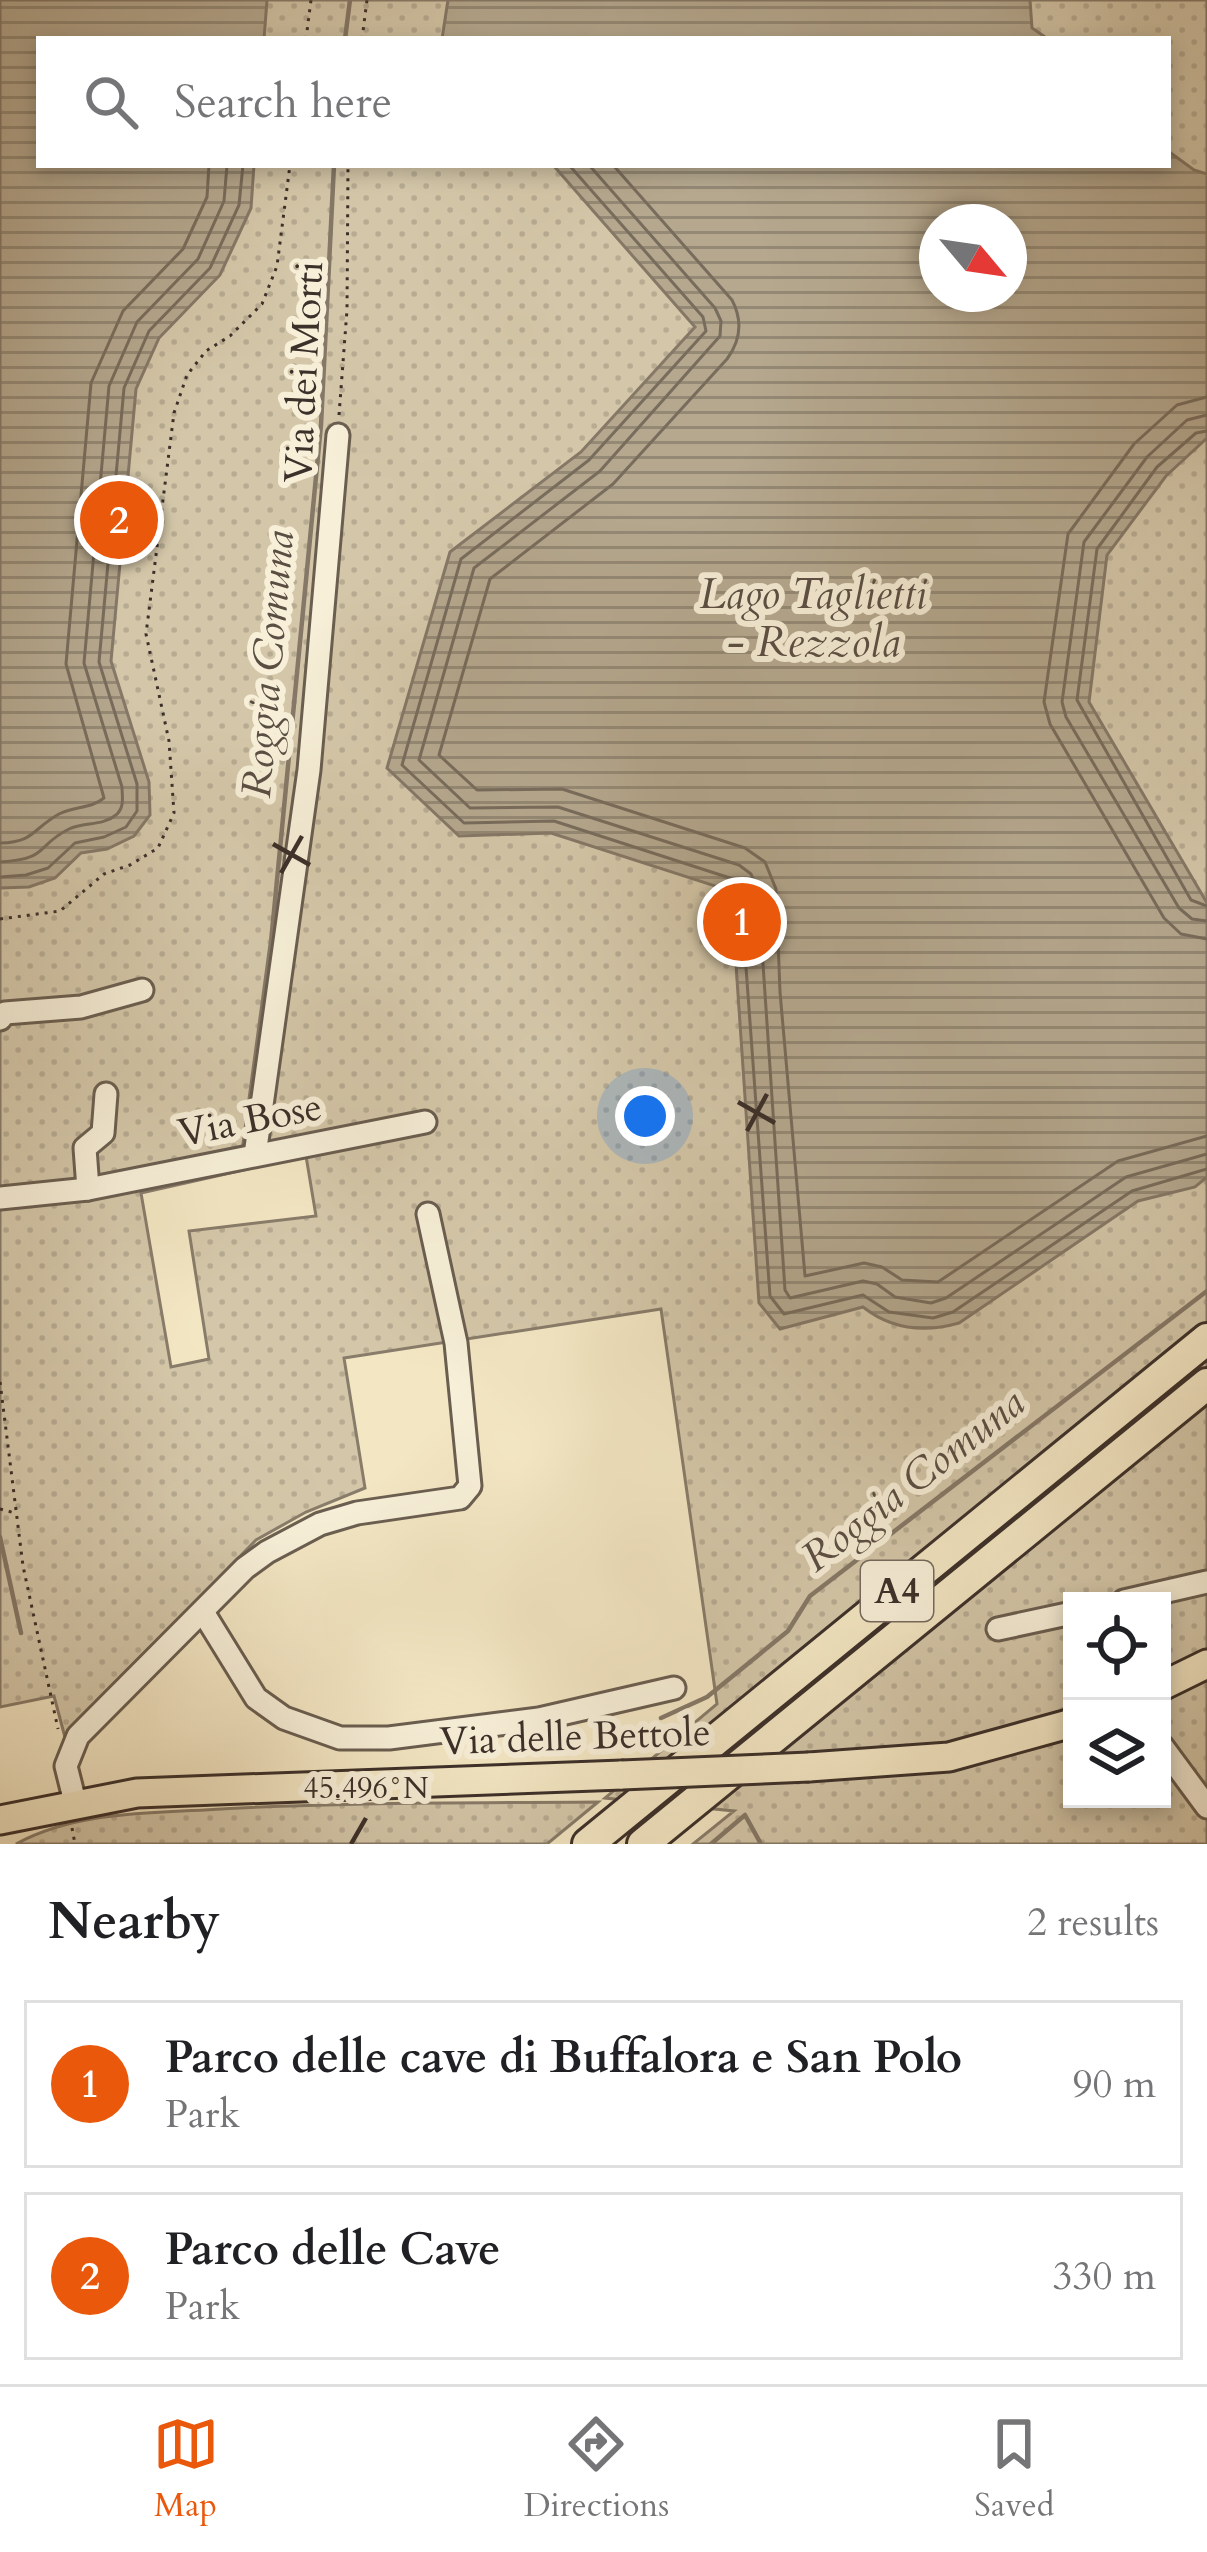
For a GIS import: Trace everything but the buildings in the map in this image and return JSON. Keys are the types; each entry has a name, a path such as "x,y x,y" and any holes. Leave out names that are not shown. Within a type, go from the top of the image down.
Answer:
{"highway":[{"name":"A4","path":"588,1844 1207,1339"},
{"name":"A4","path":"643,1844 1207,1384"}],"main road":[{"path":"1171,1682 1207,1664"},
{"name":"Via delle Bettole","path":"0,1820 64,1812 137,1793 808,1767 949,1757 1063,1725"},
{"name":"Via delle Bettole","path":"0,1838 64,1812"}],"street":[{"name":"Via dei Morti","path":"255,1155 309,770 338,435"},
{"path":"0,1019 5,1013 81,1006 142,990"},
{"path":"88,1189 85,1148 104,1133 106,1094"},
{"name":"Via Bose","path":"0,1198 88,1189 425,1122"},
{"path":"64,1812 66,1766 78,1736 245,1568 292,1537 357,1513 460,1498 470,1486 456,1343 428,1214"},
{"path":"1163,1592 1207,1582"},
{"name":"Via delle Bettole","path":"203,1612 256,1698 284,1718 340,1738 388,1738 539,1719 674,1688"},
{"path":"998,1629 1063,1615"},
{"path":"1171,1758 1207,1807"}],"path":[{"path":"306,36 311,0"},
{"path":"362,36 368,0"},
{"path":"0,919 60,911 104,874 158,848 174,813 169,741 146,634 174,413 187,375 206,351 230,336 262,304 277,266 290,168"},
{"name":"Via dei Morti","path":"338,435 347,310 348,168"},
{"path":"0,1382 23,1566 66,1766"},
{"path":"0,1509 16,1514"},
{"path":"64,1812 75,1844"}],"shaded area":[{"path":"0,0 1207,0 1207,1844 693,1844 734,1811 605,1798 717,1704 661,1309 344,1358 365,1488 306,1512 256,1540 66,1741 54,1696 0,1707","holes":["306,1156 316,1216 189,1231 209,1359 171,1367 141,1193"]},
{"path":"598,1802 547,1844 16,1844 84,1820 132,1814 352,1804"}],"water":[{"path":"0,0 267,0 264,36 36,36 36,168 254,168 251,208 220,275 159,338 136,389 111,661 149,782 150,815 134,836 107,849 81,853 55,878 29,887 0,888"},
{"path":"448,0 1030,0 1032,28 1044,36 442,36"},
{"name":"Lago Taglietti - Rezzola","path":"1171,153 1207,174 1207,438 1166,476 1107,555 1089,702 1207,903 1207,1177 1195,1187 1138,1201 959,1323 908,1327 863,1307 780,1329 759,1303 731,891 551,833 459,836 387,768 450,552 581,452 695,327 556,168 1171,168"}],"waterway":[{"name":"Roggia Comuna","path":"345,36 350,0"},
{"name":"Roggia Comuna","path":"243,1149 271,942 321,425 334,168"},
{"name":"Roggia Comuna","path":"661,1718 707,1697 788,1631 810,1596 1207,1291"},
{"name":"Roggia Comuna","path":"0,1537 21,1633"},
{"name":"Roggia Comuna","path":"711,1844 745,1815 761,1844"}],"place":[{"name":"Parco delle Cave","path":"119,520"},
{"name":"Parco delle cave di Buffalora e San Polo","path":"742,922"}]}
